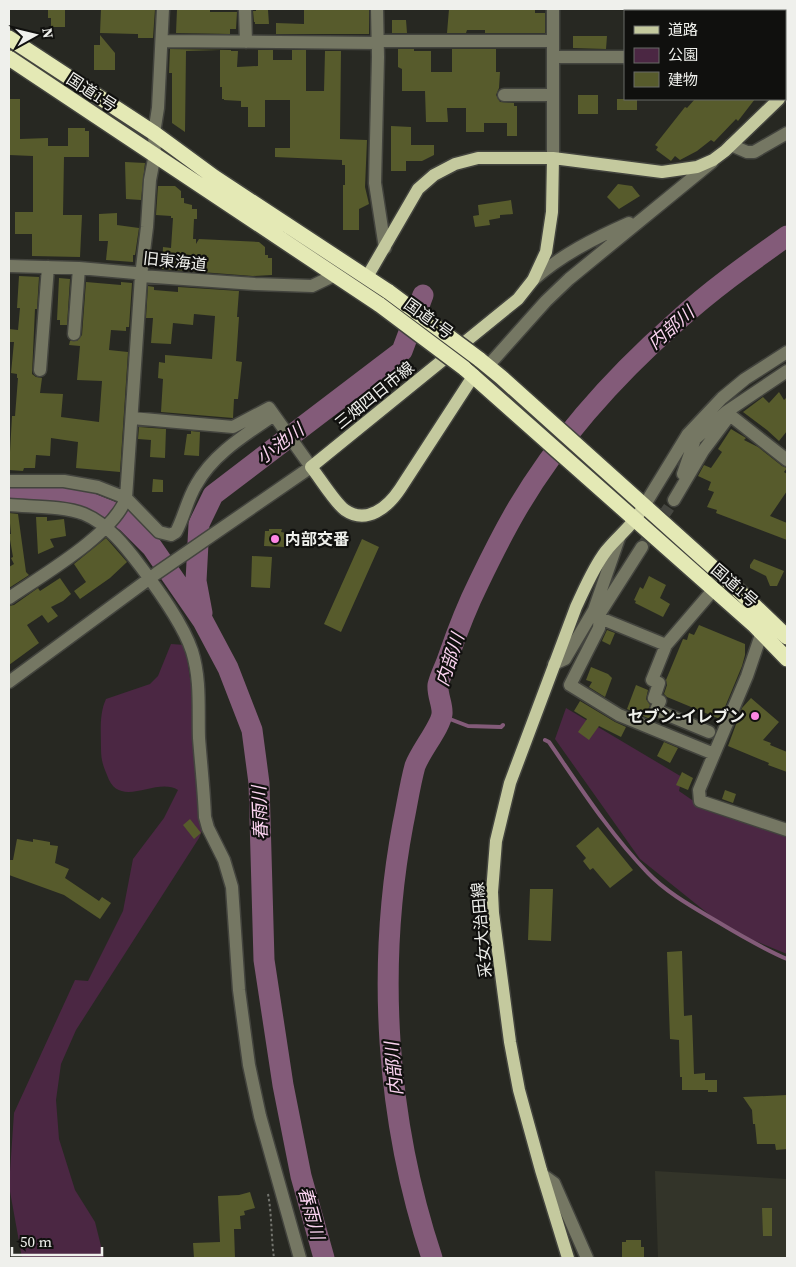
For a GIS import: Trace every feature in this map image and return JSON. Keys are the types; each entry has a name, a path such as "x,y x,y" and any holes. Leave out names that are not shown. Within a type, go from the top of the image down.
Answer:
{"highway":[{"name":"国道1号","path":"9,38 154,133 214,177 389,292 484,362 631,492 787,637"},
{"name":"国道1号","path":"9,58 380,305 469,371 762,632 787,659"}],"main road":[{"path":"367,277 385,248 408,203 418,189 445,168 466,160 478,158 552,158 662,172 697,167 713,160 728,148 778,100"},
{"name":"三畑四日市線","path":"311,467 518,299 533,280 546,252 552,212 552,158"},
{"path":"311,467 345,510 363,516 380,511 390,503 400,489 469,371"},
{"name":"采女大治田線","path":"568,1258 542,1176 519,1090 510,1042 493,912 492,892 496,841 510,783 576,607 589,579 607,550 636,520 644,506"},
{"path":"737,589 787,627"}],"street":[{"path":"9,598 109,526 125,502 141,276 150,180 155,154 154,133 158,108 164,9"},
{"path":"245,9 246,42"},
{"path":"376,9 378,57 376,183 385,248"},
{"path":"552,158 553,9"},
{"path":"162,40 246,42 553,41"},
{"path":"553,57 624,57"},
{"path":"504,95 552,95"},
{"path":"484,362 569,279 728,148 754,152 787,133"},
{"path":"533,280 550,264 650,214"},
{"name":"旧東海道","path":"9,266 79,268 135,273 141,276 312,286 335,275"},
{"path":"40,370 48,267"},
{"path":"74,334 79,268"},
{"path":"644,506 691,437 722,398 745,379 787,352"},
{"path":"728,413 674,500 691,437 787,371"},
{"path":"9,682 229,522 311,467 269,408 233,426 132,418"},
{"path":"728,413 787,460"},
{"path":"9,481 74,482 98,488 125,502 159,532 171,535 176,532 191,494 210,465 222,453 274,416"},
{"path":"9,505 82,513 109,526 154,576 193,653 199,690 199,735 205,817 208,828 224,860 232,887 239,990 249,1065 260,1116 300,1258"},
{"path":"619,538 598,614 599,628 570,685 619,715 714,754"},
{"path":"554,664 565,659 598,614 642,547"},
{"path":"708,732 656,710 660,701 654,698 659,683 652,680 666,645 714,589"},
{"path":"598,614 666,645"},
{"path":"762,632 747,676 699,790 700,801 787,830"},
{"path":"542,1176 554,1183 587,1258"}],"shaded area":[{"path":"655,1171 787,1179 787,1258 658,1258"}],"green space":[{"path":"171,644 185,645 203,765 207,819 199,838 76,1030 61,1064 56,1100 59,1139 75,1190 95,1222 104,1258 22,1258 9,1186 14,1113 75,980 88,981 123,911 133,859 164,818 178,790 169,787 159,787 129,792 120,791 113,785 104,769 101,756 102,711 106,699 150,684 158,676"},
{"path":"566,708 682,777 679,791 708,811 787,837 787,954 753,940 711,916 640,859 555,739"}],"building":[{"path":"48,9 65,9 65,27 51,27"},
{"path":"101,9 155,9 153,38 138,38 138,34 100,33"},
{"path":"177,9 210,9 210,12 237,12 236,29 230,29 230,34 176,33"},
{"path":"304,9 369,9 369,34 276,34 276,23 304,24"},
{"path":"449,9 535,9 535,13 545,13 545,33 485,33 485,30 467,30 466,33 447,33"},
{"path":"268,10 269,24 255,24 253,11"},
{"path":"392,20 406,20 407,33 392,33"},
{"path":"100,35 115,53 115,70 94,70 94,45 100,45"},
{"path":"573,36 607,36 606,49 573,48"},
{"path":"170,49 231,50 238,51 237,67 258,66 258,50 273,50 273,60 292,60 292,50 306,50 306,91 324,91 325,51 341,51 340,139 367,140 365,187 369,204 359,209 359,230 343,230 345,165 342,165 342,160 275,157 275,148 290,148 290,100 265,100 265,127 248,127 248,107 241,107 241,101 222,99 222,87 220,87 220,50 186,51 185,132 172,123 172,73 169,73"},
{"path":"398,49 431,51 431,72 452,72 452,49 496,49 496,72 500,72 499,88 496,95 500,102 514,103 514,106 517,106 517,136 507,136 507,123 484,123 484,132 466,132 466,108 447,108 448,122 426,122 425,91 402,91 402,69 398,67"},
{"path":"578,95 598,95 598,114 578,114"},
{"path":"9,99 20,99 20,139 48,138 48,146 68,146 68,128 85,128 85,131 89,131 89,157 64,157 63,215 82,215 80,257 32,256 32,234 15,234 15,212 33,212 33,156 9,155"},
{"path":"617,99 637,100 637,110 617,110"},
{"path":"694,100 754,100 738,121 736,119 714,142 711,140 697,151 680,160 675,156 671,161 656,150 658,147 655,145 685,107 687,108"},
{"path":"391,126 411,127 411,145 434,145 434,155 422,161 406,161 406,171 391,171"},
{"path":"125,162 145,163 141,200 126,199"},
{"path":"618,184 632,186 640,196 619,209 607,197"},
{"path":"158,186 175,186 181,191 181,198 184,198 184,203 192,205 192,209 197,209 197,219 194,219 193,239 196,239 196,244 199,239 259,242 265,247 265,255 268,255 268,258 272,258 272,275 253,276 162,269 163,247 171,248 173,218 171,216 156,215"},
{"path":"511,200 513,214 500,215 500,218 489,220 490,225 475,227 473,216 479,215 478,205"},
{"path":"117,213 117,225 139,228 133,262 106,260 108,241 99,241 99,214"},
{"path":"19,276 39,277 37,309 35,309 32,374 42,378 40,393 63,394 61,417 99,422 102,381 77,380 80,346 69,345 70,341 77,341 82,335 86,282 121,285 121,282 132,283 129,327 126,327 126,331 111,330 109,350 128,352 120,472 76,468 78,442 51,438 50,456 36,455 35,468 24,468 23,471 9,470 12,416 15,416 18,378 17,374 11,373 14,342 9,342 9,329 18,330 20,308 17,308"},
{"path":"59,278 70,279 67,325 60,325 60,320 57,320"},
{"path":"148,286 154,287 154,290 178,292 178,287 239,291 236,361 242,362 238,399 234,399 233,418 161,412 163,379 158,378 159,362 165,363 165,355 212,359 215,316 194,314 193,325 173,323 171,344 151,343 153,318 146,318"},
{"path":"779,392 784,400 787,397 787,431 779,441 743,412 763,397 769,403"},
{"path":"139,427 166,429 165,458 150,457 151,440 138,439"},
{"path":"731,429 746,438 744,440 758,447 787,468 784,472 787,474 787,491 770,516 787,523 787,540 716,513 717,510 707,507 714,492 708,490 711,482 698,476 704,465 711,468 722,452 718,449"},
{"path":"191,431 200,432 199,456 184,455 187,434 191,434"},
{"path":"153,479 163,480 163,492 152,492"},
{"path":"9,513 18,514 26,572 29,575 9,588 9,567 14,564 11,558 13,557 9,534 11,534"},
{"path":"36,517 47,517 47,521 64,519 66,536 50,539 54,547 38,554"},
{"name":"内部交番","path":"269,529 282,529 281,532 286,533 285,547 264,546 265,531 269,531"},
{"path":"106,538 127,562 110,578 80,599 74,591 86,582 74,564"},
{"path":"362,539 379,547 341,632 324,624"},
{"path":"252,556 272,557 270,588 251,587"},
{"path":"754,559 784,571 777,586 770,586 766,576 750,568"},
{"path":"649,576 666,585 660,598 670,604 663,617 635,603 636,601 634,600 640,587 643,589"},
{"path":"60,578 71,594 63,601 51,607 58,616 48,623 42,615 27,625 39,643 9,665 9,606 14,605 38,588 40,591"},
{"path":"699,625 745,644 742,666 720,719 667,697 664,694 667,685 666,680 683,639 687,640 689,633 694,635"},
{"path":"607,630 615,633 610,645 602,641"},
{"path":"591,667 608,674 612,678 605,697 589,687 592,682 586,680"},
{"path":"636,685 648,690 646,699 650,705 648,710 651,716 650,719 627,709"},
{"path":"751,698 779,722 763,740 787,752 787,772 728,746 742,708"},
{"path":"580,701 626,727 621,737 599,726 589,740 578,732 587,719 574,711"},
{"path":"664,742 678,748 670,763 657,756"},
{"path":"682,772 693,778 688,790 676,785"},
{"path":"725,790 736,794 733,803 722,799"},
{"path":"190,819 201,833 194,839 183,825"},
{"path":"598,827 633,870 610,888 593,868 590,870 583,861 586,858 576,846"},
{"path":"17,839 33,842 33,839 50,842 50,845 58,846 55,863 69,869 65,878 99,901 102,897 111,903 100,919 64,895 9,875 9,860 13,860"},
{"path":"530,889 553,889 551,941 528,940"},
{"path":"682,951 684,1016 692,1015 694,1074 705,1073 705,1080 717,1080 717,1092 682,1090 679,1040 670,1039 667,952"},
{"path":"787,1095 787,1149 776,1150 775,1144 757,1144 752,1110 743,1097"},
{"path":"250,1192 255,1208 244,1211 245,1215 240,1216 241,1229 234,1229 235,1258 194,1258 193,1243 220,1242 218,1196 239,1195"},
{"path":"762,1208 772,1208 772,1236 763,1236"},
{"path":"626,1240 641,1240 641,1247 644,1247 644,1258 622,1258 622,1242 626,1242"}],"waterway":[{"name":"内部川","path":"432,1258 416,1206 395,1098 388,988 395,878 403,824 415,766 441,719 442,711 438,689 440,678 470,600 502,536 533,483 569,433 631,364 689,310 787,236"},
{"name":"小池川","path":"202,613 196,581 199,524 213,495 402,351 423,295"},
{"name":"春雨川","path":"9,494 64,498 90,503 110,511 127,522 152,547 203,621 228,668 252,730 259,783 264,960 283,1085 301,1176 324,1258"},
{"path":"442,716 468,726 501,727 503,725"},
{"path":"545,740 549,742 608,826 655,880 696,909 787,959"}],"tunnel":[{"path":"642,547 674,500"}],"place":[{"name":"内部交番","path":"275,539"},
{"name":"セブン-イレブン","path":"755,716"}]}
